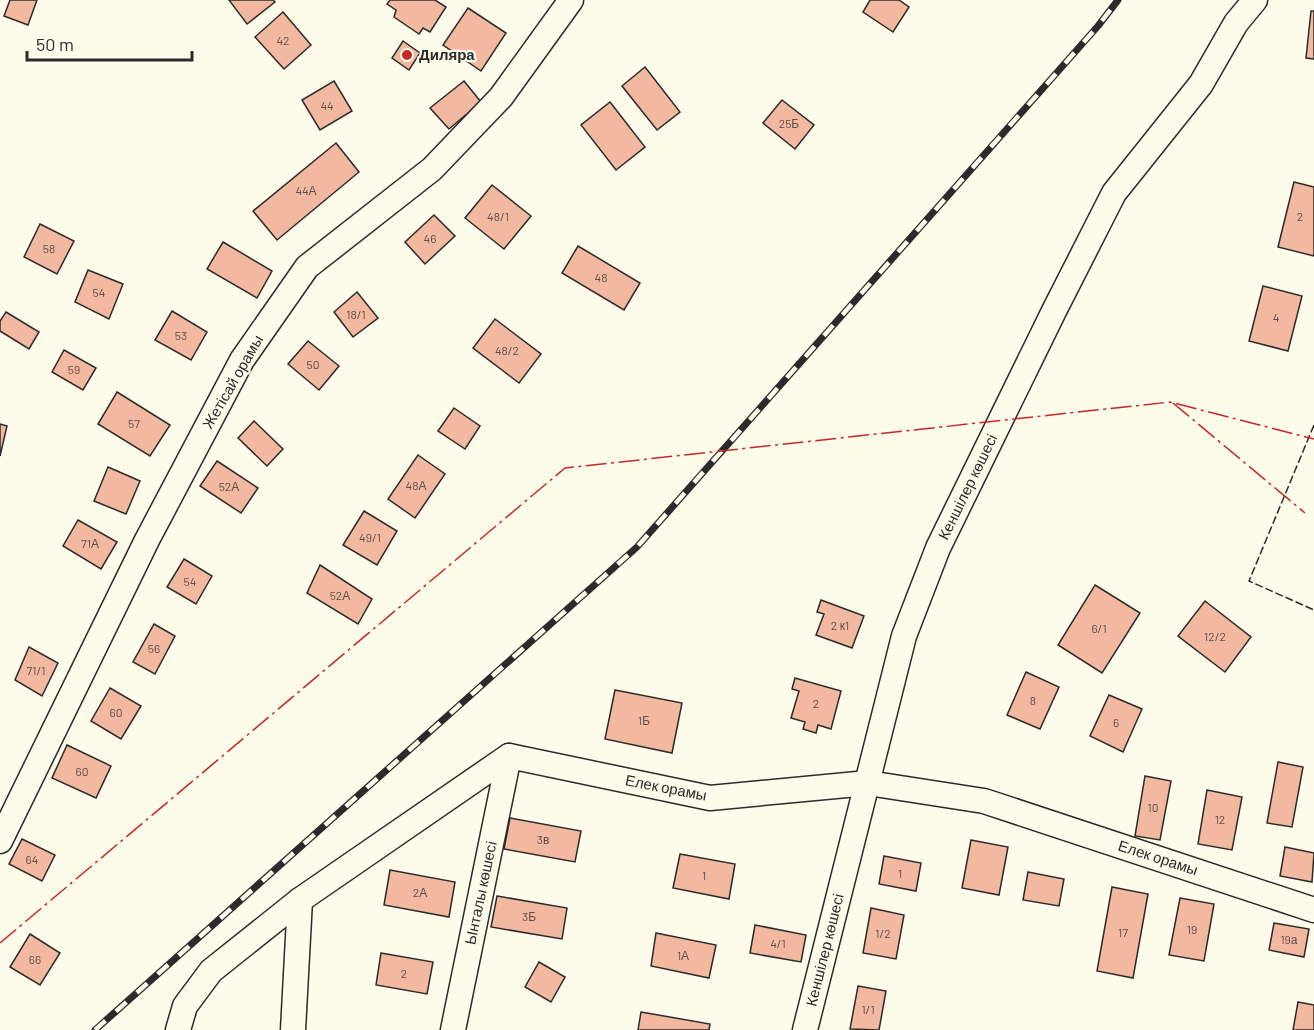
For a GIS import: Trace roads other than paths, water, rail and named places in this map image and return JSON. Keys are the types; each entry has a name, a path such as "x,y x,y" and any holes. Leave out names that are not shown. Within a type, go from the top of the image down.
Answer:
{"street":[{"name":"Жетісай орамы","path":"0,841 147,540 242,360 307,267 432,169 501,97 571,0"},
{"name":"Кеншілер көшесі","path":"805,1030 904,636 939,548 1114,193 1201,84 1236,23 1255,0"},
{"name":"Елек орамы","path":"509,756 710,798 867,783 984,801 1314,910"},
{"path":"178,1030 185,1006 211,971 300,900 509,756"},
{"name":"Ынталы көшесі","path":"453,1030 509,756"},
{"path":"293,1030 300,900"}],"railway":[{"path":"95,1030 637,547 1098,26 1118,0"}],"place":[{"name":"Диляра","path":"407,55"}]}
